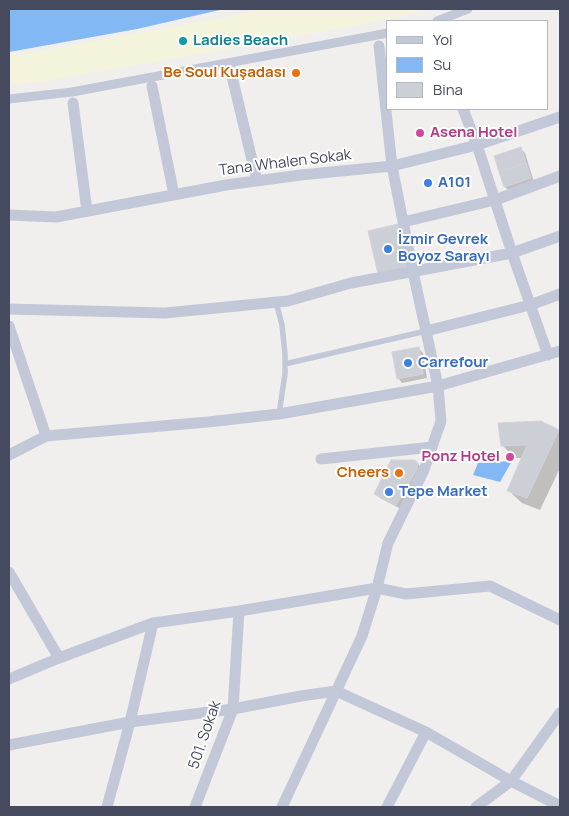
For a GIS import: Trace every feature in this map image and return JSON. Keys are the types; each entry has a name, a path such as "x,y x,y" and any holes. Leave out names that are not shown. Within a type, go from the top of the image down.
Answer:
{"street":[{"path":"440,20 468,9"},
{"path":"9,99 73,98 229,65 379,41 386,35"},
{"path":"379,41 386,108"},
{"path":"229,65 257,181"},
{"path":"152,82 174,195"},
{"path":"73,98 86,212"},
{"path":"282,807 362,636 377,588 388,542 424,470 440,421 438,386 412,272 392,166 386,110"},
{"path":"463,110 548,355"},
{"name":"Tana Whalen Sokak","path":"9,215 56,217 226,185 392,166 477,145 560,117"},
{"path":"403,222 495,200 560,176"},
{"path":"9,309 165,313 288,301 351,283 512,253 560,236"},
{"path":"426,331 530,305 560,294"},
{"path":"9,326 46,436"},
{"path":"9,455 46,436 279,414 438,386 560,351"},
{"path":"321,459 432,447"},
{"path":"9,572 60,658"},
{"path":"9,679 153,623 377,588 406,594 490,586 560,620"},
{"name":"501. Sokak","path":"195,807 232,709 239,610"},
{"path":"108,807 153,623"},
{"path":"9,745 130,722 232,709 336,691 426,732 511,781 560,806"},
{"path":"476,807 511,781 560,713"},
{"path":"387,807 426,732"}],"lane":[{"path":"276,302 284,339 285,364 279,414"},
{"path":"285,364 426,331"}],"sand":[{"name":"Ladies Beach","path":"260,9 430,9 401,17 222,50 43,81 9,85 9,57 234,16"}],"water":[{"path":"9,9 224,9 137,29 9,52"},
{"path":"512,461 500,482 473,475 478,463"}],"building":[{"path":"521,147 526,163 499,172 494,156"},
{"path":"526,163 531,178 504,187 499,172"},
{"name":"İzmir Gevrek Boyoz Sarayı","path":"398,224 407,268 378,274 368,231"},
{"name":"Carrefour","path":"419,347 423,374 397,379 392,352"},
{"path":"541,421 559,430 527,498 507,491 527,445 501,446 498,423"},
{"name":"Cheers","path":"391,460 415,460 418,463 417,469 405,490 382,478"},
{"name":"Tepe Market","path":"382,478 405,490 396,505 374,494"}],"place":[{"name":"Ladies Beach","path":"183,41"},
{"name":"Be Soul Kuşadası","path":"296,73"},
{"name":"Asena Hotel","path":"420,133"},
{"name":"A101","path":"428,183"},
{"name":"İzmir Gevrek Boyoz Sarayı","path":"388,249"},
{"name":"Carrefour","path":"408,363"},
{"name":"Ponz Hotel","path":"510,457"},
{"name":"Cheers","path":"399,473"},
{"name":"Tepe Market","path":"389,492"}]}
